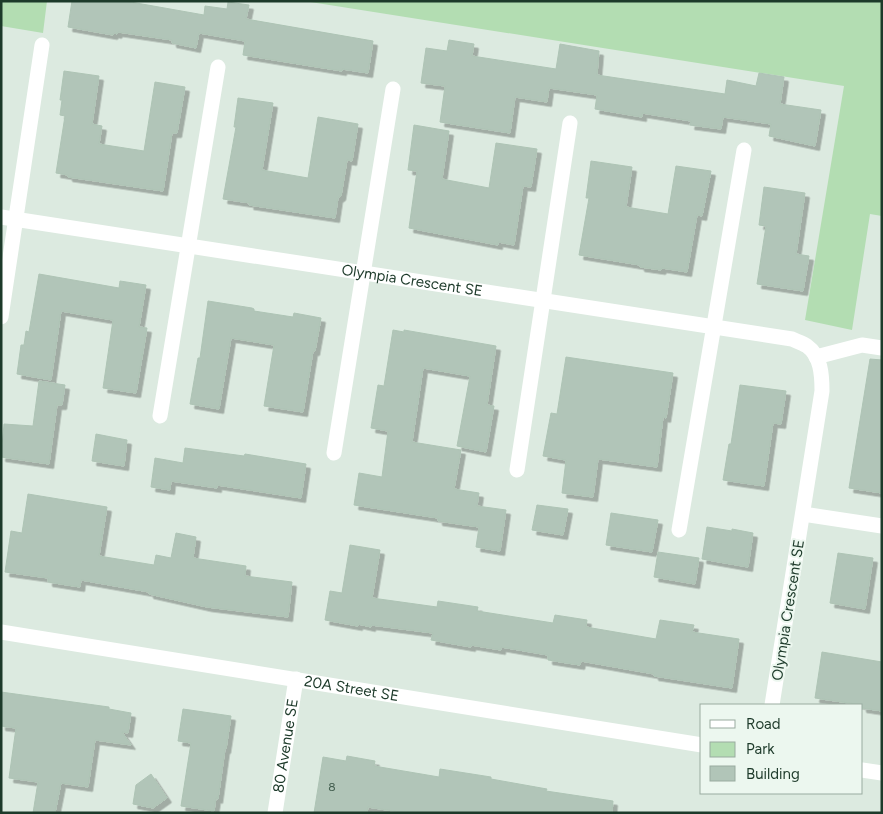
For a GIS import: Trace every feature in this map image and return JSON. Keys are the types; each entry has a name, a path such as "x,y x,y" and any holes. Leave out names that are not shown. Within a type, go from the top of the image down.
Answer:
{"street":[{"path":"1,317 8,218 42,45"},
{"path":"160,416 218,67"},
{"path":"334,453 393,90"},
{"path":"517,470 570,123"},
{"path":"679,530 744,150"},
{"name":"Olympia Crescent SE","path":"8,218 792,339 807,346 816,357 822,375 822,391 772,704"},
{"path":"816,357 862,344 882,348"},
{"path":"803,514 882,526"},
{"name":"20A Street SE","path":"1,632 700,745"},
{"name":"80 Avenue SE","path":"274,813 296,679"},
{"path":"863,770 882,773"}],"green space":[{"path":"1,1 47,1 43,33 1,26"},
{"path":"304,1 882,1 882,216 870,214 852,330 805,320 844,86"}],"building":[{"path":"72,1 125,1 204,15 205,6 227,9 228,2 249,5 246,19 373,41 368,73 342,69 342,71 243,55 245,41 199,33 196,48 172,43 172,40 118,32 113,35 68,27"},
{"path":"449,40 474,44 472,56 556,69 560,44 599,51 597,75 725,94 727,80 756,86 759,73 784,77 780,104 821,110 815,146 769,136 771,124 723,117 721,129 690,125 691,121 642,113 642,117 595,109 597,95 549,88 547,102 515,97 510,133 440,122 445,86 421,83 426,48 447,51"},
{"path":"64,71 99,76 92,124 102,126 99,144 144,151 155,82 185,87 177,133 172,133 163,191 68,177 68,175 56,173 65,116 60,115"},
{"path":"238,98 273,103 262,170 308,178 318,117 358,124 352,161 347,160 335,218 249,205 250,203 223,199 236,127 234,127"},
{"path":"414,125 449,131 442,179 489,188 496,143 537,149 531,187 523,186 514,245 498,242 498,245 409,228 417,171 408,170"},
{"path":"591,161 632,167 626,207 668,214 676,166 711,171 702,216 697,215 687,272 640,267 640,265 579,255 589,198 586,198"},
{"path":"764,187 805,193 796,254 809,256 803,291 757,284 766,226 759,225"},
{"path":"39,274 119,288 120,281 146,285 139,327 147,328 136,393 103,388 113,320 61,311 51,380 17,374 21,345 24,345 26,331 29,332"},
{"path":"208,301 293,317 294,313 321,318 315,351 313,351 303,412 264,406 274,345 231,338 219,409 190,404 198,358 200,358"},
{"path":"393,330 404,332 404,330 496,346 487,405 494,406 486,452 457,446 470,376 423,368 412,442 461,450 454,489 479,493 477,506 506,510 500,551 476,547 479,527 438,521 438,518 354,505 359,473 382,477 388,431 371,428 378,385 384,386"},
{"path":"566,357 673,373 666,418 663,417 657,467 598,459 593,497 562,493 566,460 543,456 551,413 557,414"},
{"path":"870,359 882,360 882,493 849,488"},
{"path":"39,381 65,385 62,405 57,405 49,464 1,457 4,424 33,426"},
{"path":"740,385 786,391 781,424 773,423 764,486 723,480 729,444 731,444"},
{"path":"96,434 127,440 124,466 92,461"},
{"path":"185,448 244,456 245,454 306,464 301,498 217,485 217,488 171,481 170,490 151,487 155,458 183,463"},
{"path":"28,494 107,507 99,556 154,565 156,555 171,558 176,533 196,537 193,558 246,566 245,576 292,582 288,617 207,607 149,594 149,592 81,580 80,587 48,582 48,578 5,572 11,531 22,533"},
{"path":"537,505 568,509 563,535 532,530"},
{"path":"611,513 658,520 652,552 606,545"},
{"path":"707,527 753,533 748,567 702,559"},
{"path":"350,545 380,550 372,598 437,607 438,601 478,607 477,611 553,623 555,615 587,620 586,627 656,639 660,620 694,625 692,632 739,639 732,688 654,676 654,674 581,661 580,665 548,660 548,655 501,647 501,650 431,640 433,633 371,625 371,627 358,624 358,626 325,620 330,591 342,593"},
{"path":"658,552 699,558 695,584 654,577"},
{"path":"838,553 873,558 865,609 830,603"},
{"path":"822,652 882,662 882,711 863,708 863,704 815,698"},
{"path":"1,692 109,707 109,709 131,713 128,733 122,732 131,745 95,740 88,787 61,783 55,813 33,813 38,782 9,778 16,728 1,726"},
{"path":"183,709 231,716 218,799 216,798 214,811 181,806 191,743 178,741"},
{"path":"347,756 375,761 374,766 439,777 440,769 491,777 491,779 547,789 546,791 613,801 612,813 405,813 368,807 367,813 314,813 323,757 346,761"},
{"path":"151,774 167,798 153,808 133,804 136,785"}]}
